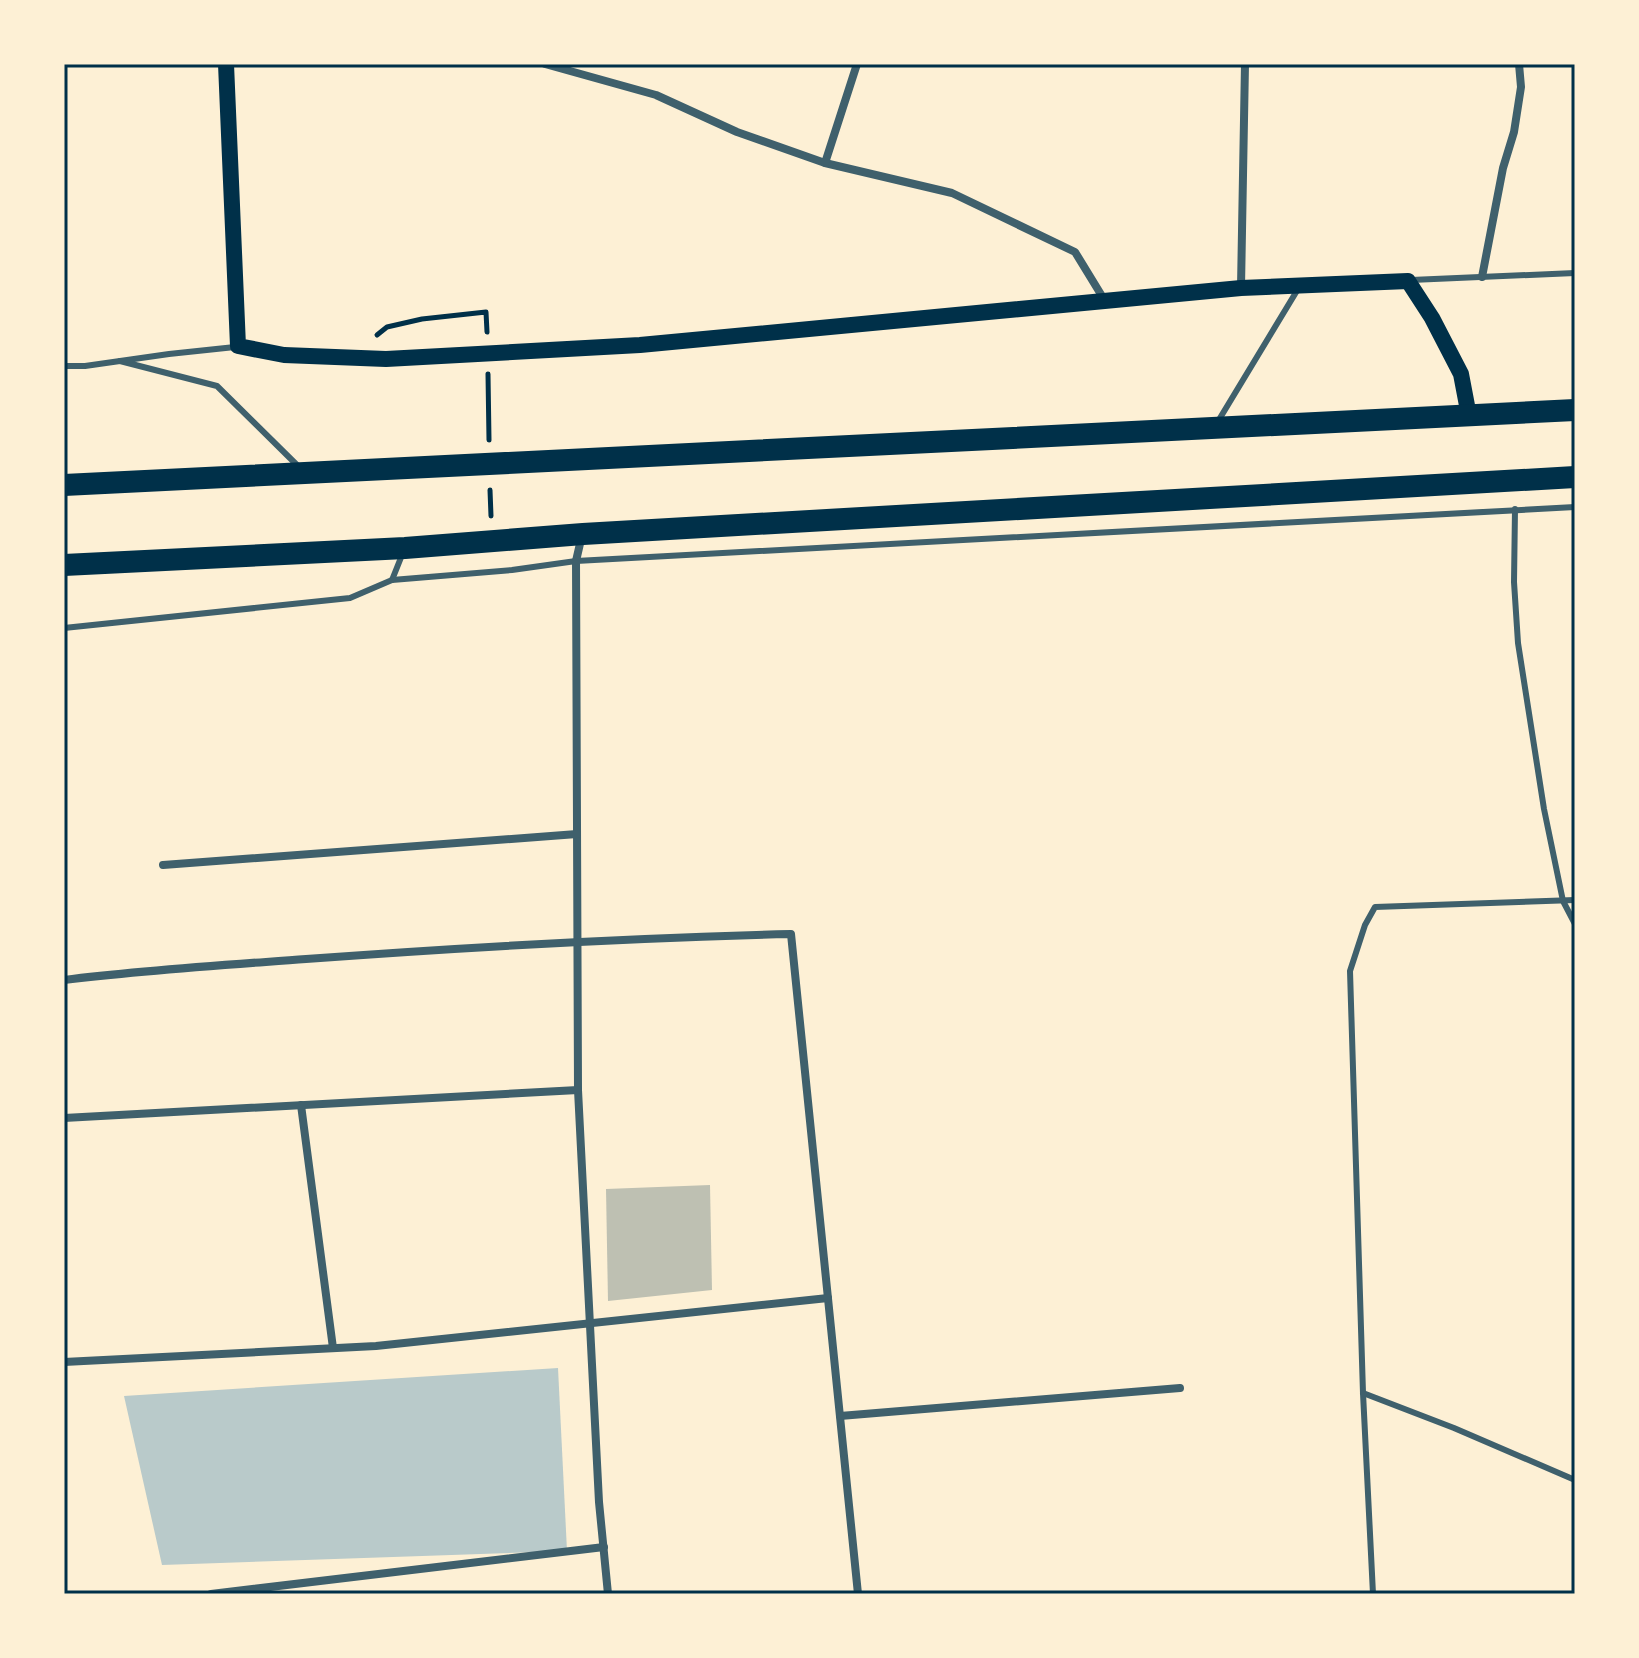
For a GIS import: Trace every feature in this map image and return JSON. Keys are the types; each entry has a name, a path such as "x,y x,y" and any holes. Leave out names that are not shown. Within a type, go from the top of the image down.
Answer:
{"highway":[{"path":"64,485 1575,410"},
{"path":"64,565 405,548 583,534 1575,477"}],"main road":[{"path":"226,64 238,346 284,355 386,359 640,345 1241,288 1408,281 1432,318 1461,374 1469,416"}],"street":[{"path":"545,64 656,95 737,132 825,163 952,193 1075,252 1105,301"},
{"path":"825,163 857,64"},
{"path":"1241,288 1245,64"},
{"path":"1482,277 1503,168 1514,132 1521,87 1519,64"},
{"path":"583,534 576,561 578,1090 599,1502 608,1594"},
{"path":"163,865 577,834"},
{"path":"64,980 205,967 578,942 791,934 858,1594"},
{"path":"64,1118 578,1090"},
{"path":"301,1105 333,1348"},
{"path":"64,1362 376,1346 828,1298"},
{"path":"840,1416 1180,1388"},
{"path":"211,1594 604,1547"}],"lane":[{"path":"1408,281 1575,273"},
{"path":"1214,428 1300,286"},
{"path":"64,366 238,346"},
{"path":"120,361 217,386 305,473"},
{"path":"64,628 350,598 392,580 576,561 1575,507"},
{"path":"1515,509 1514,582 1518,643 1544,809 1563,901 1575,924"},
{"path":"392,580 405,548"},
{"path":"1373,1594 1363,1393 1350,971 1365,925 1375,907 1575,900"},
{"path":"1363,1393 1575,1480"}],"path":[{"path":"350,357 387,327 422,319 486,312"}],"shaded area":[{"path":"558,1368 567,1551 162,1565 124,1396"}],"building":[{"path":"710,1185 712,1290 608,1301 606,1189"}]}
